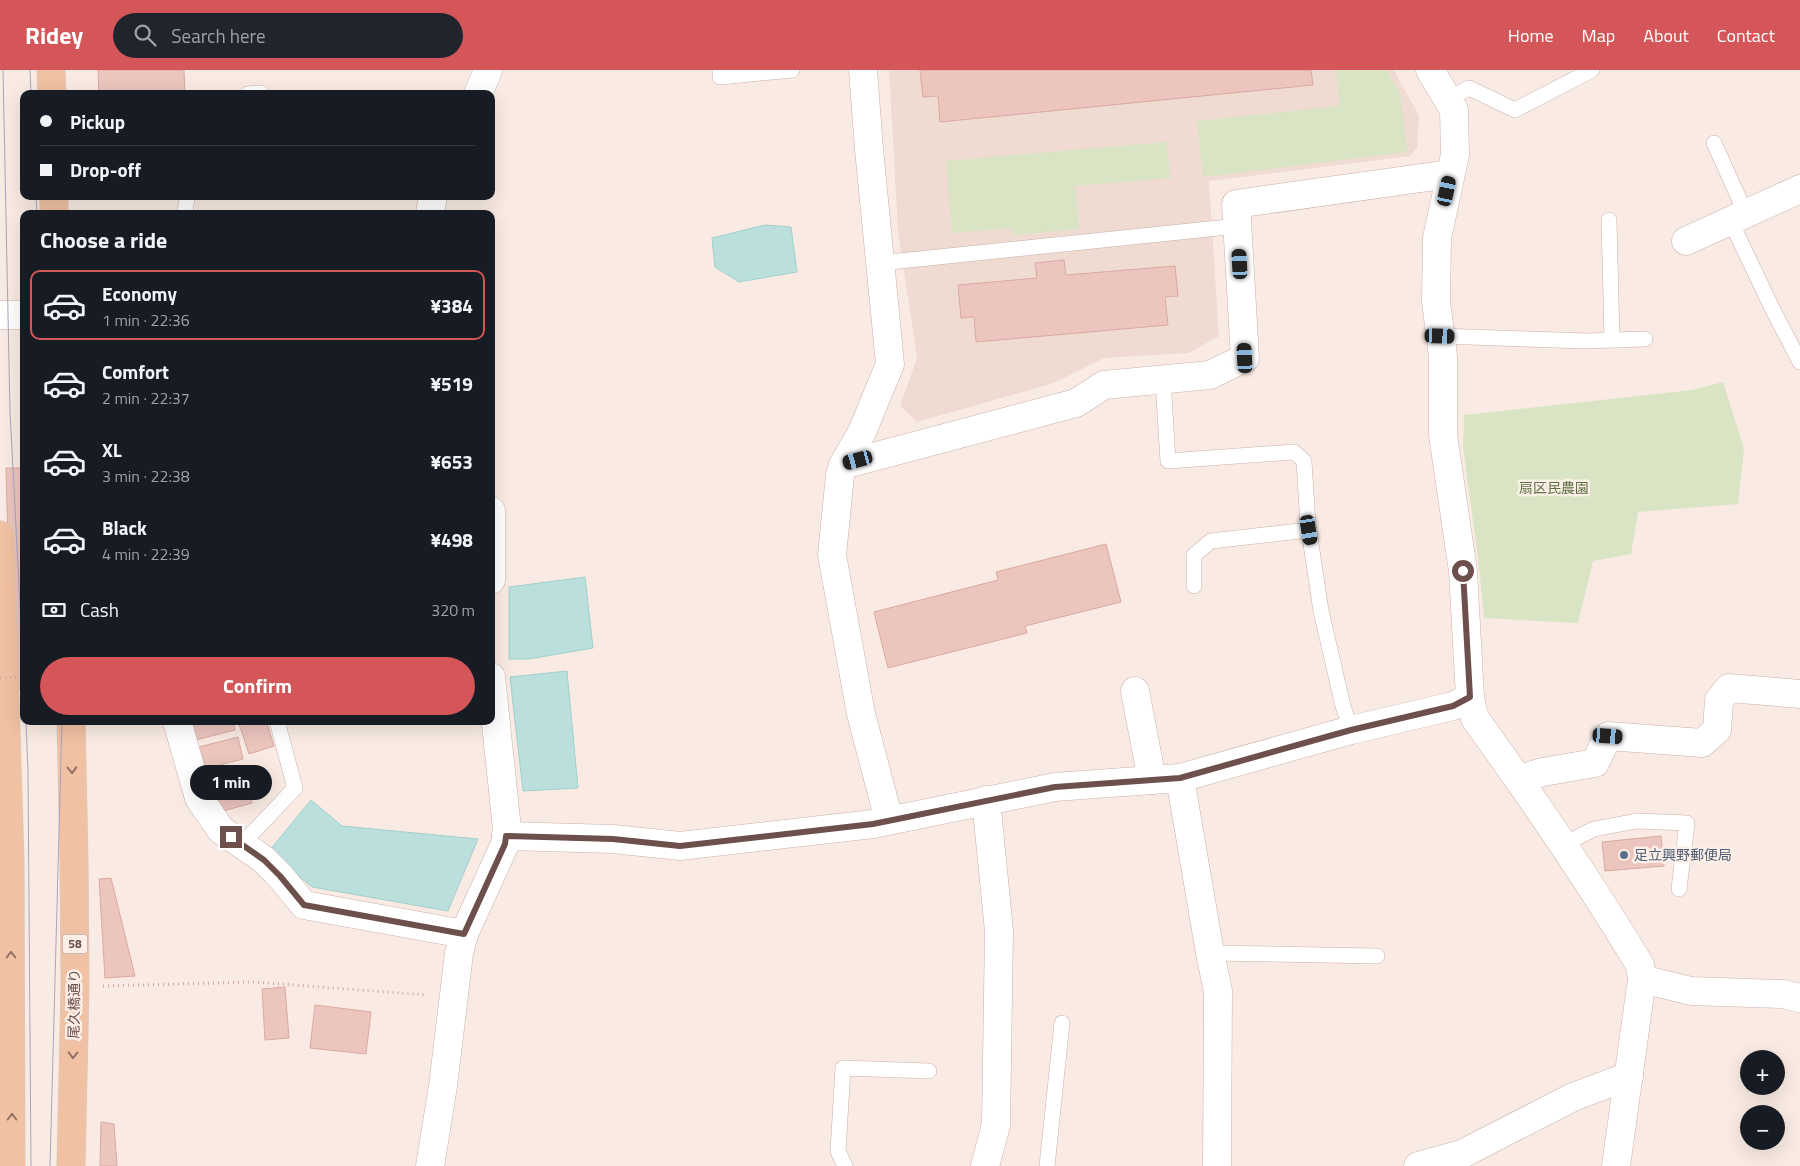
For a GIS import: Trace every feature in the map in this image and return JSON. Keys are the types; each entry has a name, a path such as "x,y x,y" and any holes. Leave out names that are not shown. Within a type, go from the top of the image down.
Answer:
{"main road":[{"path":"51,70 52,90"},
{"path":"0,535 6,669 10,862 11,1166"},
{"name":"尾久橋通り","path":"71,725 74,986 71,1166"}],"street":[{"path":"480,90 488,70"},
{"path":"863,70 868,149 890,364 862,432 843,465 840,475 832,555 861,714 889,820"},
{"path":"1430,70 1454,110 1455,154 1438,238 1436,302 1443,356 1443,435 1463,571 1470,697 1476,720 1564,844 1640,965 1642,979 1616,1166"},
{"path":"843,465 1076,403 1104,385 1210,375 1245,358 1236,204 1450,174"},
{"path":"1686,241 1800,189"},
{"path":"0,315 20,315"},
{"path":"1519,779 1543,772 1595,763 1608,736 1702,743 1717,730 1719,700 1729,688 1800,694"},
{"path":"1135,691 1152,780"},
{"path":"506,836 613,839 680,846 873,824 1055,787 1180,778 1351,730 1453,706 1470,697"},
{"path":"430,1166 443,1086 459,953 464,934 505,844 507,829 495,715"},
{"path":"178,725 199,798 221,830 264,860 304,905 464,934"},
{"path":"1180,778 1218,991 1217,1166"},
{"path":"985,1166 996,1125 999,931 986,800"},
{"path":"1642,979 1691,990 1783,994 1800,998"},
{"path":"1418,1166 1462,1154 1572,1096 1629,1076"}],"lane":[{"path":"720,70 720,77 792,70"},
{"path":"1448,99 1469,88 1515,110 1592,70"},
{"path":"1714,143 1772,308 1800,362"},
{"path":"1608,220 1612,339"},
{"path":"880,263 1238,226"},
{"path":"1440,336 1586,341 1645,339"},
{"path":"1163,380 1168,461 1294,452 1304,461 1309,530 1321,611 1343,706 1351,730"},
{"path":"1194,586 1194,555 1211,541 1309,530"},
{"path":"242,844 295,788 278,725"},
{"path":"1564,844 1594,829 1637,821 1687,823 1679,889"},
{"path":"1210,953 1377,956"},
{"path":"1047,1166 1062,1023"},
{"path":"845,1166 838,1151 843,1068 929,1071"}],"path":[{"path":"74,986 253,982 453,997"}],"shaded area":[{"path":"889,70 1394,70 1419,116 1417,148 1410,156 1209,181 1219,336 1189,353 1104,358 1054,383 917,422 900,406 917,358 898,231"}],"green space":[{"path":"1336,70 1386,70 1400,93 1407,152 1203,177 1197,121 1340,106"},
{"path":"1167,142 1170,178 1075,186 1079,229 1012,235 1011,228 952,233 946,161"},
{"name":"扇区民農園","path":"1723,382 1744,449 1738,504 1638,512 1631,554 1593,561 1578,623 1484,618 1463,447 1464,415 1693,390"}],"water":[{"path":"765,225 791,227 797,272 739,282 715,267 712,238"},
{"path":"585,577 593,648 529,659 509,659 509,587"},
{"path":"567,671 578,788 523,791 510,677"},
{"path":"311,800 342,826 478,839 448,911 312,887 269,851"}],"building":[{"path":"98,70 184,70 185,90 99,90"},
{"path":"920,70 1311,70 1313,85 940,122 938,96 923,97"},
{"path":"1064,260 1066,275 1175,266 1178,296 1165,297 1168,325 976,342 974,317 961,318 958,285 1037,278 1035,263"},
{"path":"6,468 20,468 20,689 12,689"},
{"path":"1106,544 1121,602 1025,626 1027,633 888,668 874,612 998,580 996,572"},
{"path":"188,725 234,725 235,730 192,741"},
{"path":"239,725 267,725 274,746 249,754"},
{"path":"238,737 243,759 200,770 195,748"},
{"path":"245,775 252,803 216,813 209,784"},
{"path":"1661,836 1664,866 1605,871 1602,842"},
{"path":"111,878 135,976 105,978 99,879"},
{"path":"285,987 289,1038 265,1040 262,989"},
{"path":"315,1005 371,1012 366,1054 310,1048"},
{"path":"101,1122 114,1124 117,1166 100,1166"}],"tram line":[{"path":"3,70 10,411 20,605"},
{"path":"30,70 31,90"},
{"path":"36,200 37,210"},
{"path":"26,725 31,1166"},
{"path":"50,1166 62,725"}],"place":[{"name":"足立興野郵便局","path":"1624,855"}],"route":[{"path":"231,837 264,860 304,905 464,934 505,844 506,836 613,839 680,846 873,824 1055,787 1180,778 1351,730 1453,706 1470,697 1463,571"}]}
